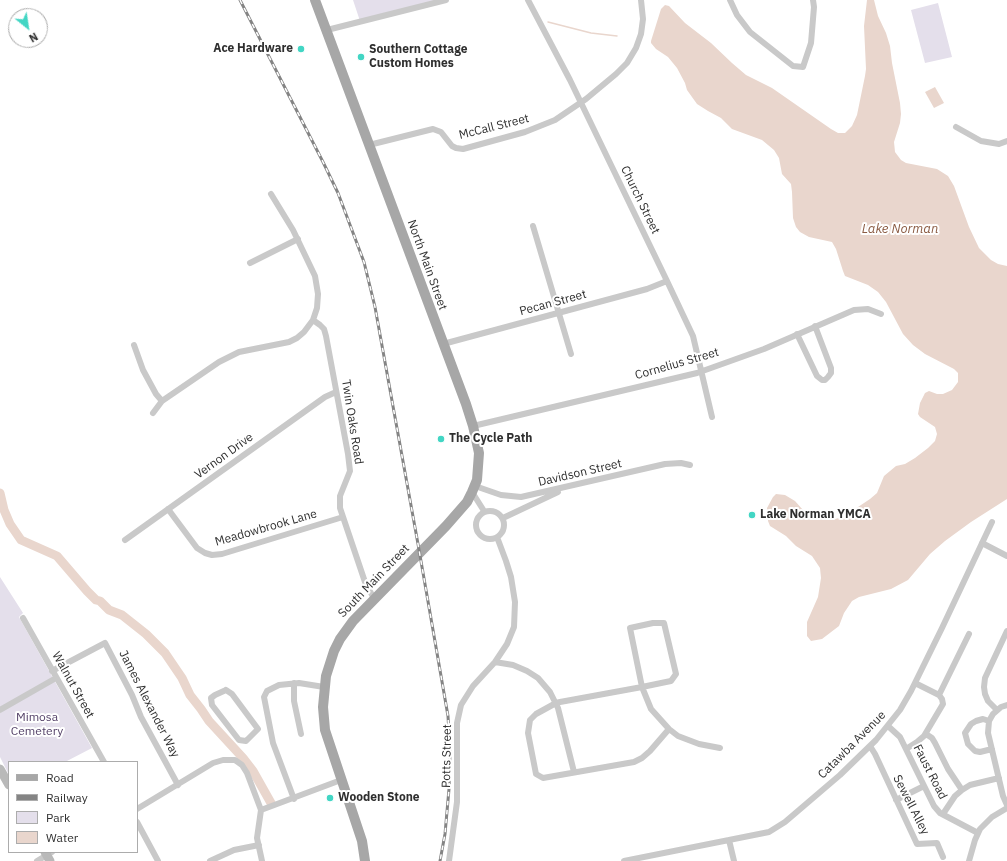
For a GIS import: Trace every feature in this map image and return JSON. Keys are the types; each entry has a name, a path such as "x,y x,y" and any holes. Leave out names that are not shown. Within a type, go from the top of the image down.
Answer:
{"main road":[{"name":"North Main Street","path":"315,0 444,344 473,426 479,452 479,470 474,489 463,507 440,532"},
{"name":"South Main Street","path":"365,861 362,841 329,743 324,722 324,686 331,658 340,639 353,620 440,532"}],"street":[{"path":"327,30 446,0"},
{"name":"Church Street","path":"528,0 668,281 693,336 712,417"},
{"name":"McCall Street","path":"369,144 433,129 441,132 452,146 463,149 537,128 555,120 580,104 616,74 632,55 642,26 643,10 641,0"},
{"path":"730,0 737,15 750,32 793,66 803,67 812,43 813,0"},
{"path":"956,127 981,141 998,144 1007,141"},
{"path":"153,413 162,401 209,368 229,357 250,350 280,344 297,338 304,332 313,320 317,308 318,294 310,264 288,220 271,194"},
{"path":"533,226 571,354"},
{"path":"250,263 298,239"},
{"name":"Pecan Street","path":"444,344 647,289 668,281"},
{"name":"Cornelius Street","path":"473,426 701,371 764,349 814,326 854,310 868,309 881,314"},
{"name":"Twin Oaks Road","path":"313,320 324,329 326,336 350,467 340,500 343,517 366,585 374,598"},
{"path":"797,334 816,376 822,380 825,380 828,377 831,368 814,326"},
{"path":"134,345 143,370 156,394 162,401"},
{"name":"Vernon Drive","path":"125,540 325,397 336,392"},
{"name":"Davidson Street","path":"474,489 512,497 535,495 665,464 690,465"},
{"path":"503,518 571,486"},
{"path":"474,489 484,511"},
{"name":"Meadowbrook Lane","path":"168,509 197,548 212,555 222,554 343,517"},
{"path":"488,510 497,512 503,518 503,529 501,534 497,537 491,539 485,538 480,536 476,531 476,519 479,514 484,511 488,510"},
{"name":"Catawba Avenue","path":"624,861 759,835 776,829 811,800 870,746 900,710 915,683 992,522"},
{"name":"Potts Street","path":"449,861 457,802 457,723 462,705 473,686 495,662 507,644 514,627 515,602 511,577 497,537"},
{"path":"982,543 1007,556"},
{"name":"Walnut Street","path":"23,618 103,761"},
{"path":"669,729 650,751 638,760 543,778 536,774 528,733 530,720 536,714 556,703 642,687 671,680 676,674 664,623 653,623 630,628 642,687 651,709 669,729 692,742 720,748"},
{"path":"997,710 988,701 985,694 985,678 1007,631"},
{"path":"939,695 969,634"},
{"name":"James Alexander Way","path":"52,671 105,643 132,695 141,717 178,785"},
{"path":"495,662 513,665 533,674 546,687 556,703 574,772"},
{"path":"0,710 56,678"},
{"path":"906,749 926,734 942,707 942,699 939,695 915,683"},
{"path":"294,684 294,701 301,734"},
{"path":"294,799 273,743 264,697 267,691 279,685 312,684 324,686"},
{"path":"258,729 232,694 226,690 211,698 212,705 239,740 246,741 258,729 269,726"},
{"path":"1007,705 997,710 990,721 988,733 1007,805"},
{"path":"990,721 976,720 971,724 965,733 968,744 975,751 980,752 992,749"},
{"name":"Faust Road","path":"888,726 897,734 906,749 934,806 943,814 978,833"},
{"path":"926,734 932,738 948,769 962,790"},
{"name":"Sewell Alley","path":"870,746 917,844 937,843 943,857"},
{"path":"138,808 213,763 223,760 235,760 242,765 247,773 261,810 258,838 262,861"},
{"path":"0,769 8,783"},
{"path":"943,814 955,796 962,790 970,785 999,778"},
{"path":"261,810 294,799 341,780"},
{"path":"896,800 924,786"},
{"path":"969,861 978,833 987,821 1007,808"},
{"path":"138,824 158,861"},
{"path":"729,840 734,861"},
{"path":"210,861 234,850 259,844"},
{"path":"37,861 49,855"}],"green space":[{"path":"353,0 445,0 360,21"},
{"path":"938,3 952,57 925,63 911,10"},
{"name":"Mimosa Cemetery","path":"0,577 23,613 19,617 92,748 67,761 8,761 8,773 0,757"}],"water":[{"name":"Lake Norman","path":"867,0 874,0 878,16 890,46 901,114 900,123 894,142 895,152 901,160 906,163 937,169 948,176 954,186 969,227 979,248 991,260 998,264 1007,266 1007,499 945,541 930,554 908,580 891,589 859,597 852,601 844,613 839,626 822,639 811,641 807,636 807,622 818,597 821,578 820,568 812,556 770,526 767,508 773,497 776,494 785,495 795,501 803,510 824,519 843,517 870,499 877,493 884,476 896,466 905,464 915,458 935,441 937,434 935,427 918,414 920,403 925,393 929,391 937,394 943,394 952,390 958,382 958,373 954,369 925,354 913,345 903,334 886,302 878,292 868,285 845,276 836,249 832,242 809,237 800,232 796,227 793,218 791,184 782,174 779,158 774,150 762,140 732,129 721,118 697,104 687,90 677,68 668,57 656,49 651,41 661,9 665,5 669,6 685,23 711,43 746,75 772,88 831,129 838,133 845,133 852,126 857,115 865,76 864,26"},
{"path":"935,87 944,103 934,108 925,92"}],"waterway":[{"path":"548,22 591,33 617,36"},
{"path":"0,493 4,510 10,524 21,540 57,556 96,600 100,601 109,610 122,615 146,634 165,653 182,678 190,695 209,721 253,771 271,803"}],"railway":[{"path":"240,0 338,193 364,262 375,307 448,716 450,753 449,789 445,834 440,861"}],"place":[{"name":"Ace Hardware","path":"301,49"},
{"name":"Southern Cottage Custom Homes","path":"361,57"},
{"name":"The Cycle Path","path":"441,439"},
{"name":"Lake Norman YMCA","path":"752,515"},
{"name":"Wooden Stone","path":"330,798"}]}
